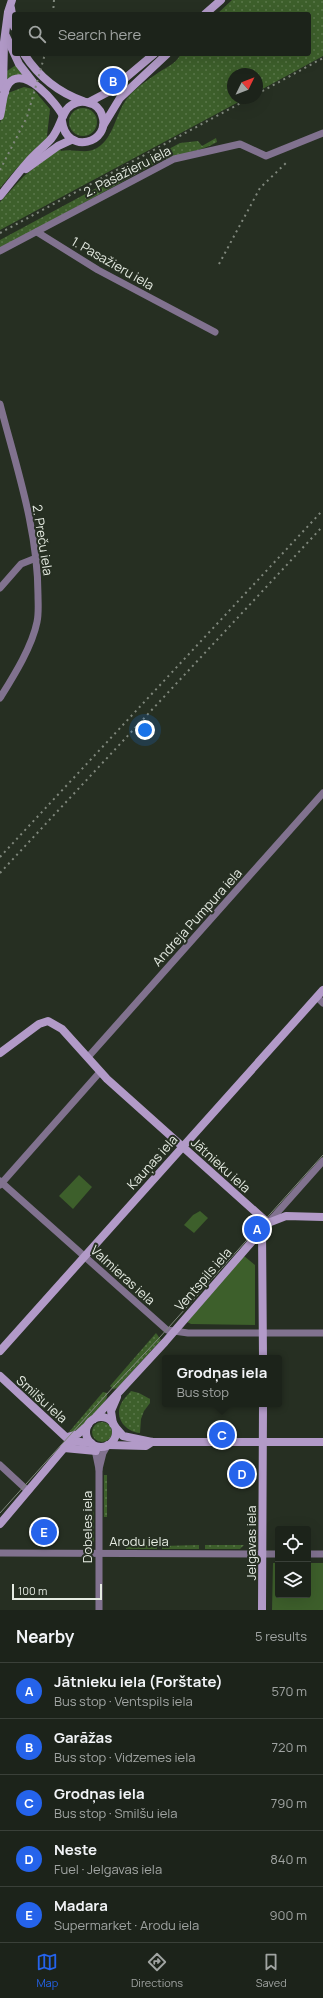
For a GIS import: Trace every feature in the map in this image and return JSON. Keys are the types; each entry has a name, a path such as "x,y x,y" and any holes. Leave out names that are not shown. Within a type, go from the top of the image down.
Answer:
{"street":[{"path":"207,12 221,0"},
{"path":"4,92 8,12 12,4"},
{"path":"6,36 12,48"},
{"path":"16,56 33,82 59,109 64,132 71,140 84,143 96,138 120,98 165,56"},
{"path":"25,56 29,63 60,91 86,102 100,112 103,127"},
{"path":"0,196 23,170 26,164 52,138 71,105 86,102 110,91 152,56"},
{"path":"4,71 8,66 18,61 29,63"},
{"path":"0,116 4,92 8,84 16,79 28,79 33,82"},
{"name":"2. Pasažieru iela","path":"37,232 174,159 240,144 266,156 323,133"},
{"path":"23,170 30,167 58,146 71,140"},
{"path":"0,251 37,232"},
{"name":"1. Pasažieru iela","path":"37,232 98,270 214,332"},
{"name":"2. Preču iela","path":"0,404 17,470 36,558 38,621 18,668 0,698"},
{"path":"0,588 21,564 36,558"},
{"name":"Andreja Pumpura iela","path":"89,1056 323,793"},
{"name":"Kauņas iela","path":"0,1351 182,1146 320,1000 323,990"},
{"name":"Jātnieku iela","path":"0,1053 39,1024 48,1021 62,1029 83,1054 89,1056 100,1072 182,1146 265,1226"},
{"path":"1,1183 100,1072"},
{"name":"Ventspils iela","path":"115,1426 111,1411 118,1395 323,1160"},
{"name":"Valmieras iela","path":"1,1183 167,1330 188,1333 323,1333"},
{"path":"263,1355 265,1226 286,1216 323,1217"},
{"name":"Smilšu iela","path":"0,1376 69,1439 78,1434 91,1422"},
{"name":"Ventspils iela","path":"91,1422 112,1398 118,1395"},
{"name":"Jelgavas iela","path":"262,1610 263,1407"},
{"path":"100,1469 94,1446 87,1434 91,1422 102,1417 115,1426 123,1436 152,1442 323,1442"},
{"path":"100,1469 103,1453 115,1438 115,1426"},
{"path":"0,1524 27,1490 64,1448 69,1439 100,1447 146,1446 152,1442"},
{"path":"64,1448 94,1446"},
{"path":"0,1465 27,1490"},
{"name":"Dobeles iela","path":"99,1610 100,1469"},
{"name":"Arodu iela","path":"0,1553 275,1554"},
{"path":"311,1554 323,1554"}],"green space":[{"path":"232,0 323,0 323,56 263,89 263,68 227,68 227,104 235,104 0,230 0,202 24,176 59,148 61,151 88,151 97,148 108,137 124,102 129,96 145,82 173,64 180,56 311,56 311,12 219,12"},
{"path":"16,65 25,74 5,81 7,71"},
{"path":"24,87 33,89 50,109 47,136 49,138 16,169 0,188 0,123 8,93"},
{"path":"83,108 93,112 97,122 93,132 83,136 73,132 69,122 73,112"},
{"path":"216,138 217,142 196,151 158,162 0,249 0,240 180,143 198,141 202,146"},
{"path":"79,1175 92,1187 73,1209 59,1196"},
{"path":"200,1211 208,1218 194,1233 184,1225 193,1215"},
{"path":"244,1256 255,1265 255,1325 191,1324 187,1322"},
{"path":"156,1333 161,1340 117,1388 113,1389 110,1386"},
{"path":"131,1391 139,1393 150,1399 150,1403 144,1411 141,1419 140,1433 130,1430 120,1419 119,1409 124,1399"},
{"path":"103,1392 107,1393 107,1397 100,1409 88,1421 72,1433 69,1432"},
{"path":"98,1422 106,1422 112,1428 112,1436 106,1442 98,1442 92,1436 92,1428"},
{"path":"104,1475 107,1475 107,1517 104,1517"},
{"path":"93,1486 94,1542 91,1542 91,1521 93,1517"},
{"path":"126,1545 157,1545 157,1549 126,1549"},
{"path":"199,1545 199,1549 162,1549 162,1546"},
{"path":"205,1545 244,1545 240,1549 205,1549"},
{"path":"273,1563 275,1563 275,1598 311,1598 311,1563 323,1563 323,1610 272,1610"}],"tram line":[{"path":"0,1513 323,1155"}],"railway":[{"path":"53,12 54,0"},
{"path":"0,170 27,117 44,56"},
{"path":"263,91 323,58"},
{"path":"0,233 239,104"},
{"path":"219,264 260,188 287,162"},
{"path":"0,857 323,510"},
{"path":"0,873 323,526"}],"place":[{"name":"Garāžas","path":"113,81"},
{"name":"Jātnieku iela (Forštate)","path":"257,1229"},
{"name":"Grodņas iela","path":"222,1435"},
{"name":"Neste","path":"242,1474"},
{"name":"Madara","path":"44,1532"}]}
